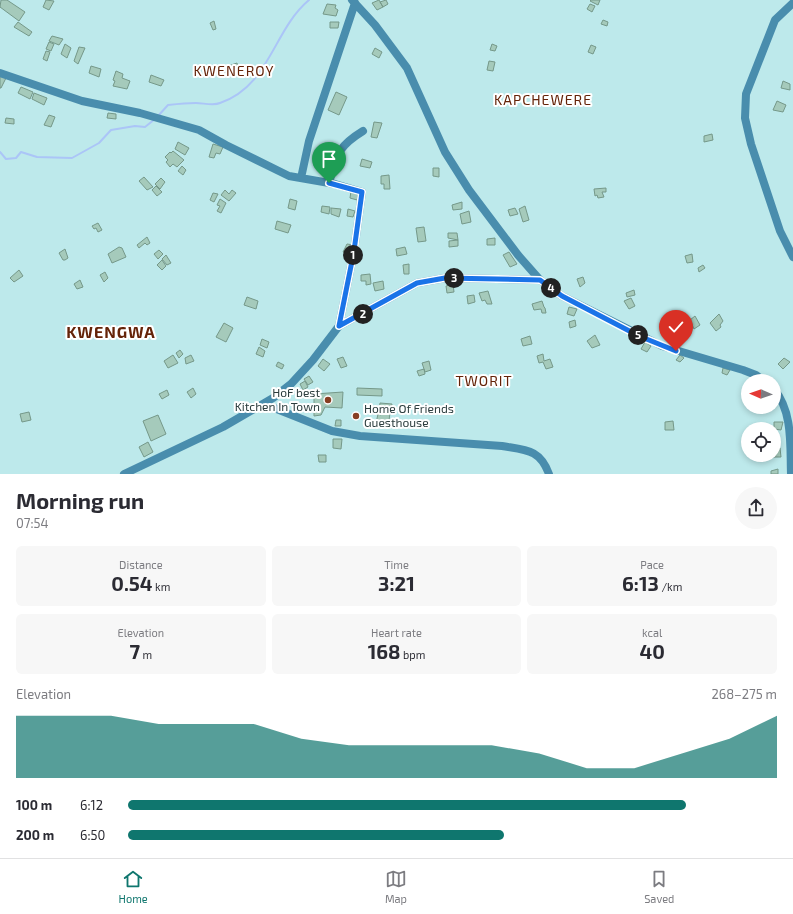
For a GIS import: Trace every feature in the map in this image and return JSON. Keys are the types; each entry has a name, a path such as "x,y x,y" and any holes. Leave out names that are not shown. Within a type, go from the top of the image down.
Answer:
{"street":[{"path":"301,178 309,140 353,1 375,25 406,68 445,152 461,177 518,255 540,280 562,296 662,346 753,374"},
{"path":"793,3 775,20 746,94 744,118 780,232 793,257"},
{"path":"0,73 82,101 151,116 199,130 289,176 329,183 362,192 354,251 339,326"},
{"path":"329,183 338,154 347,141 364,131"},
{"path":"124,474 223,428 264,404 291,384 313,360 339,326 417,283 445,278 540,280"},
{"path":"781,398 788,413 791,474"},
{"path":"264,404 332,431 360,436 494,446 526,450 540,457 546,465 549,474"}],"building":[{"path":"1,0 7,0 25,12 19,21 0,7"},
{"path":"46,0 54,1 49,10 43,7"},
{"path":"379,0 383,7 377,10 372,3"},
{"path":"386,0 388,4 383,7 380,2"},
{"path":"600,0 598,5 590,1"},
{"path":"327,4 336,5 335,8 338,10 336,16 323,14"},
{"path":"590,4 595,6 592,12 587,9"},
{"path":"603,20 608,22 607,26 601,24"},
{"path":"214,21 216,29 213,30 210,23"},
{"path":"18,22 32,32 29,36 14,27"},
{"path":"330,22 339,22 338,28 330,28"},
{"path":"52,36 63,39 59,45 49,41"},
{"path":"49,42 54,44 51,51 46,49"},
{"path":"65,44 71,48 67,58 61,54"},
{"path":"492,44 497,46 495,51 490,50"},
{"path":"591,45 596,47 593,54 588,52"},
{"path":"79,47 85,48 78,64 74,61"},
{"path":"375,48 382,52 379,58 372,54"},
{"path":"46,51 50,52 47,61 43,59"},
{"path":"489,61 495,62 493,71 487,70"},
{"path":"237,63 239,70 217,74 216,70"},
{"path":"91,66 101,69 99,77 89,73"},
{"path":"208,67 215,67 216,73 208,74"},
{"path":"116,71 123,74 122,78 130,81 127,89 113,86"},
{"path":"151,75 164,80 161,86 149,82"},
{"path":"0,76 6,78 1,88 0,88"},
{"path":"783,81 790,84 790,90 781,88"},
{"path":"21,87 33,92 30,99 18,93"},
{"path":"336,92 347,97 339,115 328,110"},
{"path":"34,93 47,98 44,105 32,99"},
{"path":"777,101 786,105 783,112 773,110"},
{"path":"108,113 116,114 116,119 107,118"},
{"path":"49,115 55,117 51,127 44,125"},
{"path":"6,118 14,119 14,124 5,123"},
{"path":"374,122 382,123 377,138 371,137"},
{"path":"712,134 713,140 704,142 704,136"},
{"path":"178,142 189,148 185,155 175,149"},
{"path":"213,144 223,147 220,154 216,153 214,158 209,157"},
{"path":"173,151 184,160 177,167 173,164 170,167 166,162 168,160 165,157"},
{"path":"362,159 372,162 370,168 360,166"},
{"path":"182,166 186,170 183,175 178,171"},
{"path":"433,168 439,168 439,177 433,176"},
{"path":"389,175 390,189 384,189 384,184 381,184 381,176"},
{"path":"144,177 153,187 147,190 139,181"},
{"path":"161,178 165,182 160,189 155,184"},
{"path":"156,186 162,192 157,196 152,190"},
{"path":"606,188 606,192 602,192 604,197 598,198 597,195 595,196 594,189"},
{"path":"225,190 229,194 232,190 236,193 229,201 221,195"},
{"path":"351,191 359,193 357,200 350,198"},
{"path":"213,193 218,194 214,202 210,200"},
{"path":"220,199 226,203 221,213 217,211 220,206 217,205"},
{"path":"290,199 297,201 295,210 288,208"},
{"path":"462,202 462,209 453,210 452,205"},
{"path":"322,206 330,207 329,214 321,212"},
{"path":"525,206 529,220 523,222 519,209"},
{"path":"331,208 341,209 339,217 331,214"},
{"path":"515,208 518,214 510,216 508,210"},
{"path":"348,209 355,211 353,217 347,216"},
{"path":"469,211 471,222 462,224 460,214"},
{"path":"277,221 291,225 288,233 275,229"},
{"path":"98,223 102,230 98,232 96,228 94,229 92,226"},
{"path":"424,227 426,241 418,242 416,228"},
{"path":"448,233 457,233 458,240 448,238"},
{"path":"147,237 150,243 147,245 145,243 139,248 137,245"},
{"path":"495,238 495,245 487,245 487,239"},
{"path":"458,240 458,246 449,247 449,241"},
{"path":"347,244 354,245 352,255 343,252"},
{"path":"119,247 122,248 126,257 112,263 108,254"},
{"path":"405,247 407,254 397,256 396,249"},
{"path":"65,249 68,258 63,260 59,253"},
{"path":"159,250 163,254 158,259 154,254"},
{"path":"509,252 517,264 510,267 503,255"},
{"path":"692,254 693,262 687,263 685,256"},
{"path":"166,255 171,263 167,265 162,259"},
{"path":"162,260 166,266 162,270 157,265"},
{"path":"409,264 409,274 404,274 403,265"},
{"path":"703,265 705,268 699,272 698,268"},
{"path":"19,270 23,276 14,282 10,278"},
{"path":"105,272 108,278 104,282 100,275"},
{"path":"370,274 371,284 366,285 366,281 361,281 361,275"},
{"path":"583,277 585,283 580,287 577,279"},
{"path":"80,280 83,287 77,289 74,284"},
{"path":"383,281 384,289 375,291 373,283"},
{"path":"453,284 454,292 447,293 446,286"},
{"path":"634,290 635,295 627,297 626,293"},
{"path":"488,291 492,304 487,304 485,300 482,301 479,293"},
{"path":"474,295 475,302 468,304 467,296"},
{"path":"247,297 258,301 256,309 244,305"},
{"path":"631,298 635,306 629,309 624,301"},
{"path":"542,301 546,313 542,313 541,309 534,310 532,304"},
{"path":"569,307 577,309 574,316 567,314"},
{"path":"719,314 723,321 720,325 721,327 716,331 710,323"},
{"path":"695,316 700,325 694,329 690,320"},
{"path":"575,320 576,326 570,328 569,322"},
{"path":"224,323 233,328 226,342 216,337"},
{"path":"595,335 600,345 592,348 587,341"},
{"path":"530,336 532,344 523,346 521,339"},
{"path":"262,339 269,342 267,348 260,345"},
{"path":"645,342 651,346 647,352 641,349"},
{"path":"259,347 265,351 263,357 256,354"},
{"path":"180,350 183,354 179,358 176,353"},
{"path":"543,354 544,361 550,359 553,367 546,369 543,362 539,363 537,356"},
{"path":"173,355 178,363 168,368 164,361"},
{"path":"191,355 194,361 186,364 185,358"},
{"path":"680,355 684,358 680,362 676,360"},
{"path":"343,357 347,366 341,368 337,359"},
{"path":"784,358 790,362 783,369 778,364"},
{"path":"323,359 330,364 324,371 318,366"},
{"path":"429,361 431,370 425,372 422,363"},
{"path":"278,362 284,365 282,369 276,366"},
{"path":"723,368 730,370 727,375 722,373"},
{"path":"424,369 425,374 419,376 417,371"},
{"path":"309,376 313,382 308,385 304,379"},
{"path":"305,381 308,387 303,390 300,384"},
{"path":"193,388 196,394 191,398 187,392"},
{"path":"357,388 382,389 382,396 357,395"},
{"path":"167,390 169,395 162,399 159,394"},
{"name":"HoF best Kitchen In Town","path":"343,392 342,408 325,407 321,415 314,416 314,394"},
{"path":"380,403 392,404 391,411 379,410"},
{"path":"382,411 390,413 388,428 379,427 380,424 376,423 378,414 381,415"},
{"path":"29,412 31,420 22,422 20,414"},
{"path":"158,415 166,434 151,441 143,421"},
{"path":"336,420 341,420 341,426 335,426"},
{"path":"673,421 674,430 665,430 665,422"},
{"path":"333,439 342,439 341,449 333,448"},
{"path":"148,442 153,452 144,457 139,447"},
{"path":"318,455 326,455 326,462 319,462"},
{"path":"778,469 778,474 771,474 771,471"}],"waterway":[{"path":"158,116 168,105 193,103 218,104 237,95 250,84 261,71 287,26 297,12 309,0"},
{"path":"0,152 6,159 16,158 21,152 37,157 72,158 99,143 111,130 135,126 145,127 155,119"}],"place":[{"name":"HoF best Kitchen In Town","path":"328,400"},
{"name":"Home Of Friends Guesthouse","path":"356,416"}],"district":[{"name":"KWENEROY","path":"234,71"},
{"name":"KAPCHEWERE","path":"543,100"},
{"name":"KWENGWA","path":"111,332"},
{"name":"TWORIT","path":"484,381"}],"route":[{"path":"329,183 362,192 354,251 342,319 339,326 417,283 429,280 445,278 540,280 562,296 639,336 676,351"}]}
